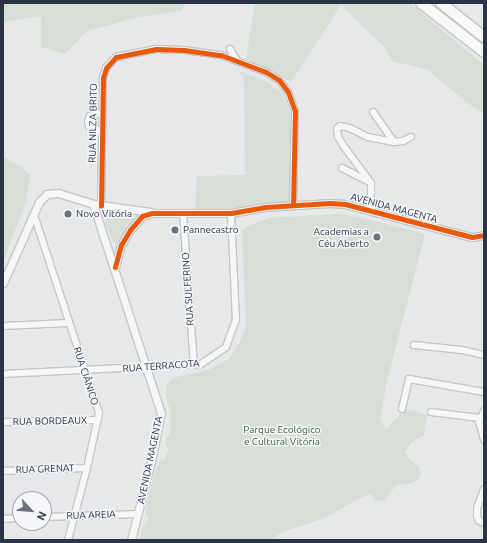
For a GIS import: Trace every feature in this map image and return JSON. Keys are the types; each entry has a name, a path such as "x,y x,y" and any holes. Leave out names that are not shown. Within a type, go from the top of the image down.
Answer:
{"highway":[{"path":"422,3 484,52"},
{"path":"441,3 484,38"}],"street":[{"name":"RUA NILZA BRITO","path":"101,206 102,78 106,68 116,56 156,49 184,50 221,55 236,59 266,72 279,80 288,92 295,111 293,205"},
{"path":"230,49 236,59"},
{"path":"373,112 394,142"},
{"path":"102,114 90,116 88,122 89,126 102,132"},
{"path":"368,210 371,183 344,148 338,138 337,129 340,126 350,128 368,137 394,142 403,141 411,136"},
{"path":"342,168 371,183"},
{"name":"AVENIDA MAGENTA","path":"34,215 39,202 47,194 58,193 101,206 152,213 231,213 293,205 330,203 345,204 472,237 484,235"},
{"name":"AVENIDA MAGENTA","path":"93,204 115,267 161,413 131,540"},
{"path":"115,267 120,249 130,230 142,216 152,213"},
{"name":"RUA SULFERINO","path":"183,213 194,365"},
{"name":"RUA TERRACOTA","path":"3,374 202,364 226,347 236,320 231,213"},
{"path":"3,283 34,215"},
{"name":"RUA CIÂNICO","path":"34,215 68,323 99,413 87,468 68,540"},
{"path":"108,247 115,250 120,249"},
{"path":"3,326 68,323"},
{"path":"414,345 462,350 484,355"},
{"path":"402,409 409,379 484,392"},
{"path":"484,411 479,422 484,440"},
{"path":"432,412 480,418"},
{"name":"RUA BORDEAUX","path":"3,422 98,420"},
{"name":"RUA GRENAT","path":"3,471 87,468"},
{"path":"484,489 478,503 477,516 479,521 484,524"},
{"name":"RUA AREIA","path":"52,516 138,514"}],"green space":[{"path":"3,3 185,3 181,11 138,17 87,31 65,54 41,47 41,16 3,22"},
{"path":"255,3 410,3 484,65 484,114 469,104 426,69 392,61 385,48 341,5 291,82 246,59"},
{"path":"238,71 264,80 283,94 290,112 289,205 231,210 195,209 197,176 245,175 244,76"},
{"path":"3,156 30,175 26,202 3,262"},
{"path":"105,210 135,218 117,243 113,242 103,216"},
{"name":"Parque Ecológico e Cultural Vitória","path":"337,214 363,218 425,234 387,381 380,419 386,430 400,414 412,410 427,415 424,435 412,442 405,452 410,460 419,467 421,473 418,480 409,484 399,484 391,491 386,500 376,501 370,494 358,499 325,518 282,532 271,540 139,540 144,524 147,523 149,517 146,516 146,505 155,472 160,460 165,459 168,451 168,448 166,447 166,438 170,433 171,414 166,396 167,385 173,378 208,370 229,359 241,340 246,327 242,230 252,224 270,218"}],"cycle path":[{"path":"101,206 103,78 106,68 116,57 156,49 184,50 221,55 266,72 279,80 288,92 295,111 293,205"},
{"path":"115,267 121,245 130,230 142,216 152,213 231,213 265,207 330,203 345,204 472,237 484,235"}],"place":[{"name":"Novo Vitória","path":"68,214"},
{"name":"Pannecastro","path":"175,230"},
{"name":"Academias a Céu Aberto","path":"377,237"}]}
